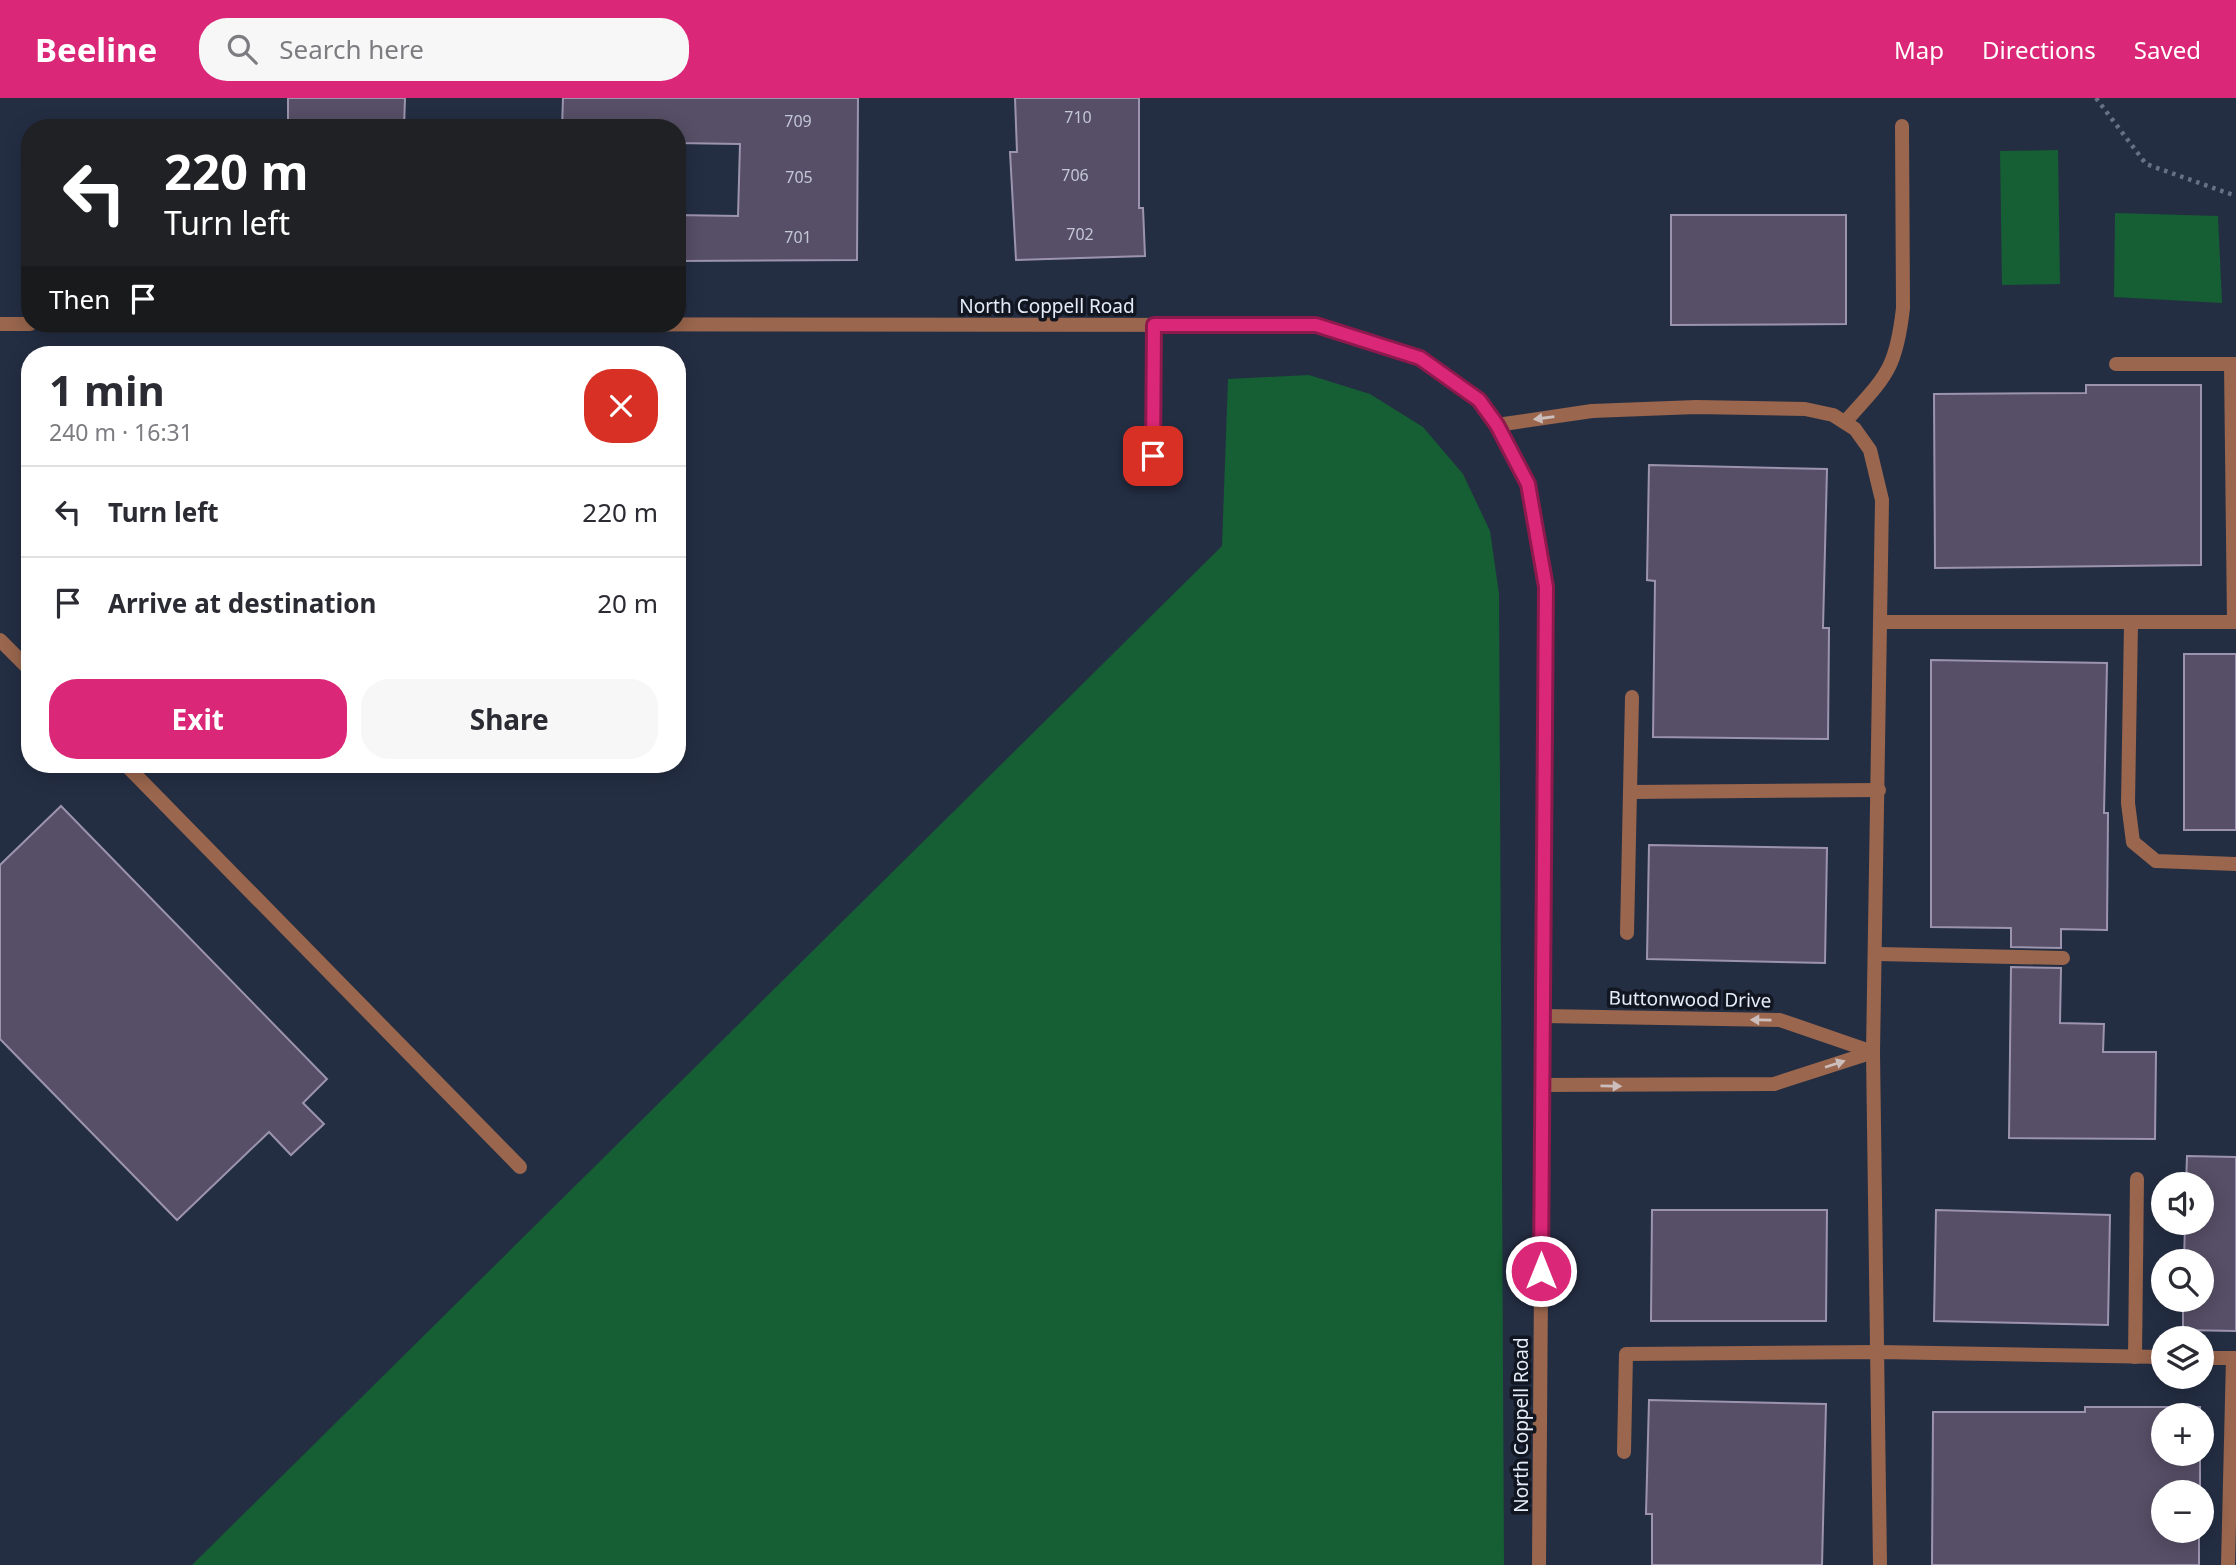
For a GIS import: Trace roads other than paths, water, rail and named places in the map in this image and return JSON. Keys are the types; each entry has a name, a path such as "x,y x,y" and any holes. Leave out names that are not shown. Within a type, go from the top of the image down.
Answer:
{"street":[{"path":"1845,422 1888,374 1900,338 1903,308 1902,126"},
{"path":"0,324 21,324"},
{"name":"North Coppell Road","path":"686,325 1316,325 1420,358 1479,400 1497,425 1528,484 1546,587 1539,1565"},
{"path":"1153,456 1154,325"},
{"path":"1881,622 2235,622 2234,365 2116,365"},
{"path":"1497,425 1592,411 1696,407 1805,409 1833,415 1845,422 1855,429 1870,450 1882,500 1877,954 1873,1052 1880,1565"},
{"path":"2131,623 2128,803 2133,842 2156,861 2236,864"},
{"path":"0,640 21,661"},
{"path":"1627,933 1632,697"},
{"path":"134,773 520,1167"},
{"path":"1630,792 1879,790"},
{"path":"1877,954 2063,958"},
{"name":"Buttonwood Drive","path":"1543,1016 1780,1020 1873,1052"},
{"path":"1542,1084 1774,1084 1873,1052"},
{"path":"2135,1357 2137,1179"},
{"path":"1624,1452 1626,1354 1879,1352 2151,1357"},
{"path":"2214,1358 2235,1358 2228,1565"}]}
